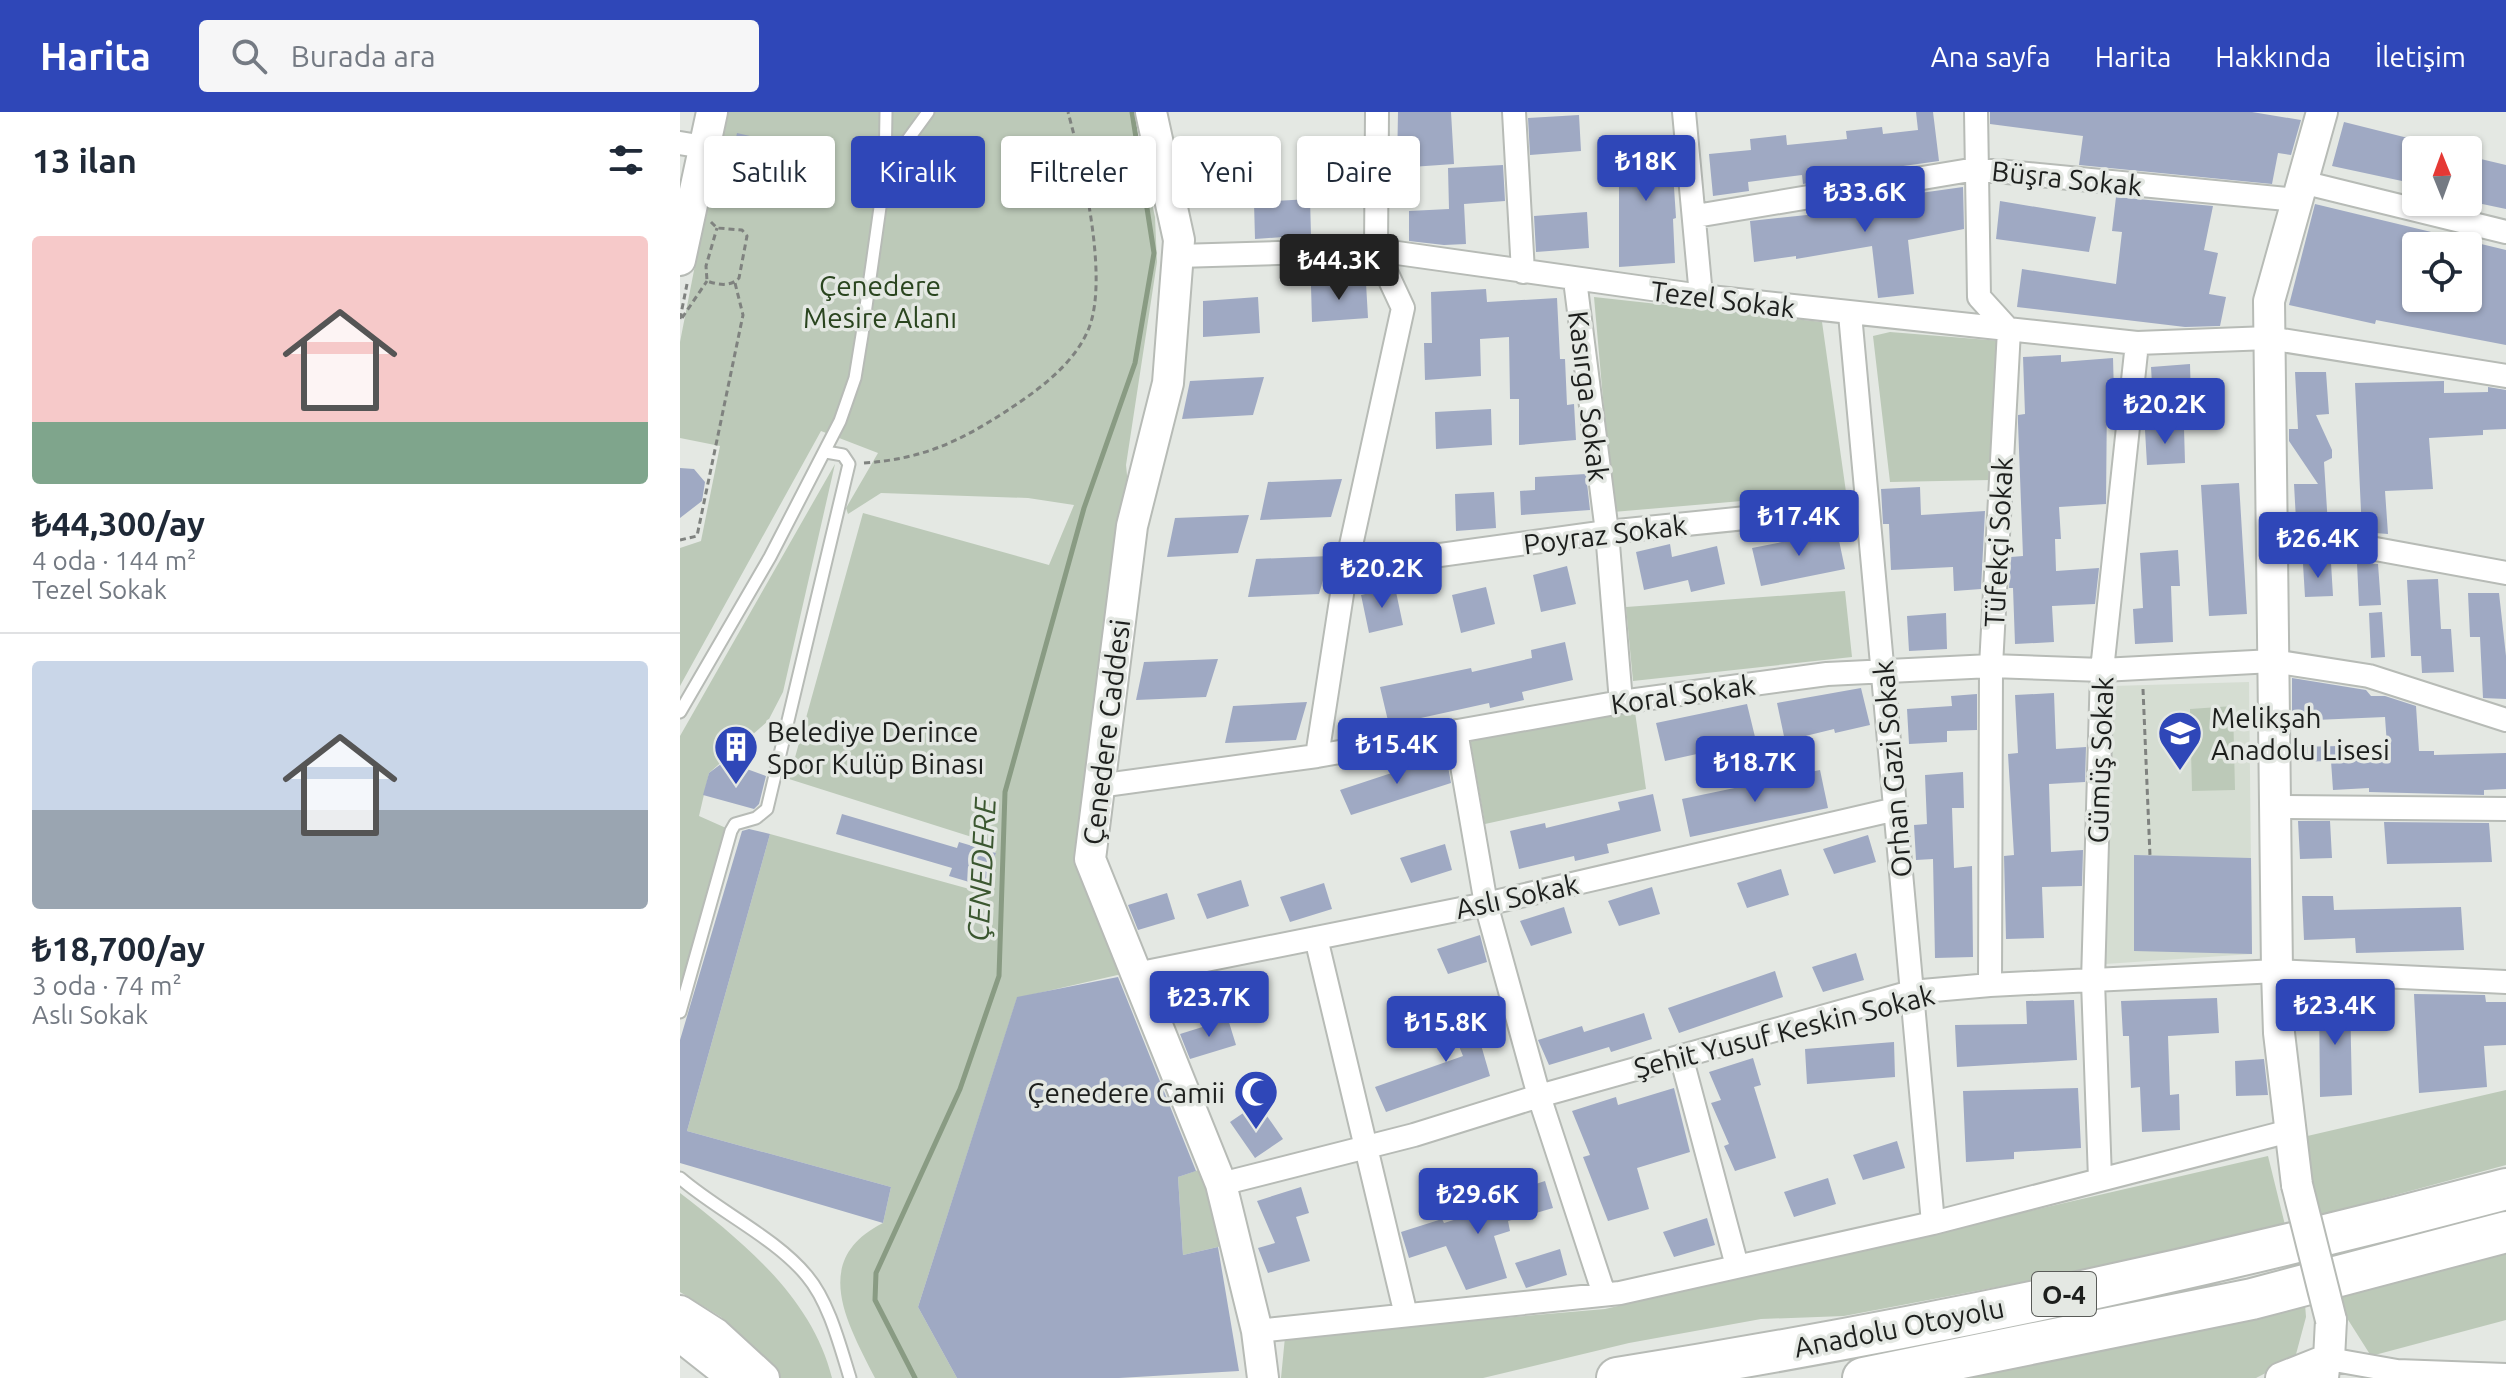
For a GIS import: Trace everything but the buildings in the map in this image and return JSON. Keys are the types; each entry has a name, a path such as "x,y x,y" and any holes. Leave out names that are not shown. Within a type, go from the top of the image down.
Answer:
{"highway":[{"name":"Anadolu Otoyolu","path":"1617,1378 1814,1345 2099,1287 2240,1257 2506,1189"},
{"name":"Anadolu Otoyolu","path":"1863,1378 2252,1299 2506,1232"}],"street":[{"path":"680,260 696,112"},
{"path":"680,185 691,145 712,112"},
{"name":"Çenedere Caddesi","path":"1151,112 1179,240 1168,383 1132,526 1090,859 1221,1184 1257,1331 1263,1378"},
{"path":"1317,756 1346,568 1403,308 1376,250 1377,112"},
{"path":"1514,112 1523,272"},
{"path":"1684,112 1701,296"},
{"path":"1976,112 1979,297 2009,330"},
{"path":"2322,112 2269,301 2269,338 2279,1033 2297,1185 2331,1320 2328,1368"},
{"name":"Büşra Sokak","path":"1696,216 1976,169 2300,191 2506,232"},
{"name":"Tezel Sokak","path":"1178,256 1376,250 1701,296 2137,343 2269,338 2506,376"},
{"name":"Kasırga Sokak","path":"1575,280 1607,532 1621,702"},
{"name":"Orhan Gazi Sokak","path":"1850,314 1865,506 1884,672 1933,1223"},
{"name":"Tüfekçi Sokak","path":"1990,985 1991,666 2009,330"},
{"name":"Gümüş Sokak","path":"2100,1179 2093,981 2102,670 2137,343"},
{"name":"Poyraz Sokak","path":"1346,568 1607,532 1865,506"},
{"path":"2272,530 2506,573"},
{"name":"Koral Sokak","path":"1098,786 1317,756 1621,702 1827,674 1991,666 2102,670 2273,661 2369,676 2506,720"},
{"path":"1456,731 1486,904 1539,1096 1604,1294"},
{"path":"2276,807 2506,809"},
{"name":"Aslı Sokak","path":"1136,974 1486,904 1896,809"},
{"path":"1316,938 1406,1315"},
{"name":"Şehit Yusuf Keskin Sokak","path":"1221,1184 1366,1147 1911,992 1990,985 2277,971 2506,982"},
{"path":"1681,1056 1737,1266"},
{"path":"1257,1331 1604,1294 1933,1223 2290,1131"},
{"path":"680,1311 716,1334 764,1378"},
{"path":"680,1336 733,1378"},
{"path":"2281,1378 2328,1368 2465,1376 2506,1375"}],"lane":[{"path":"886,112 886,136"},
{"path":"911,136 928,112"},
{"path":"680,712 770,557 826,452 855,378 880,208"},
{"path":"680,1012 731,831 735,824 756,818 767,809 849,464 843,455 826,452"},
{"path":"680,1178 788,1257 807,1275 819,1293 850,1378"}],"path":[{"path":"849,464 916,457 946,446 987,423 1035,393 1064,366 1089,328 1094,305 1093,225 1084,169 1068,112"},
{"path":"680,321 707,281 706,266 717,228 742,230 747,236 739,278 735,283 724,285 707,281"},
{"path":"680,540 697,536 717,445 743,315 735,283"},
{"path":"2143,685 2150,856"}],"shaded area":[{"name":"Melikşah Anadolu Lisesi","path":"2249,682 2252,954 2105,964 2112,686"}],"green space":[{"name":"Çenedere Mesire Alanı","path":"725,112 1132,112 1137,136 1001,136 1001,208 1153,208 1155,217 1157,262 1126,465 1132,526 1090,859 1135,971 1017,998 918,1307 957,1378 875,1378 846,1315 841,1294 841,1274 847,1255 860,1238 883,1223 891,1187 687,1131 770,834 973,890 986,887 996,853 975,838 789,779 863,513 1049,565 1074,505 1028,498 881,493 848,514 846,508 878,453 821,431 680,686 680,548 701,541 720,446 680,438 680,342 706,208 835,208 835,136 720,136"},
{"path":"1594,297 1822,322 1846,492 1613,512"},
{"path":"1890,332 2001,341 1991,480 1890,482 1873,336"},
{"path":"835,464 783,692 768,721 709,773 699,816 726,828 680,991 680,736"},
{"path":"1845,591 1852,657 1633,681 1626,607"},
{"path":"2233,706 2235,790 2192,791 2190,709"},
{"path":"1635,712 1646,789 1485,824 1470,739"},
{"path":"2506,1090 2506,1165 2318,1216 2303,1137"},
{"path":"2268,1156 2285,1225 2060,1275 1844,1316 1761,1319 1629,1343 1483,1378 1281,1378 1285,1337 1605,1309"},
{"path":"1213,1165 1235,1243 1183,1255 1178,1177"},
{"path":"680,1193 751,1252 792,1297 809,1322 832,1378 776,1378 721,1317 680,1292"},
{"path":"2506,1252 2506,1320 2371,1356 2345,1315 2341,1297"},
{"path":"2305,1304 2306,1317 2295,1358 2256,1378 1935,1378"}],"waterway":[{"name":"ÇENEDERE","path":"915,1378 875,1300 876,1273 960,1089 999,976 1005,792 1084,508 1135,363 1154,253 1132,112"}],"place":[{"name":"Melikşah Anadolu Lisesi","path":"2180,772"},
{"name":"Belediye Derince Spor Kulüp Binası","path":"736,786"},
{"name":"Çenedere Camii","path":"1256,1131"}]}
